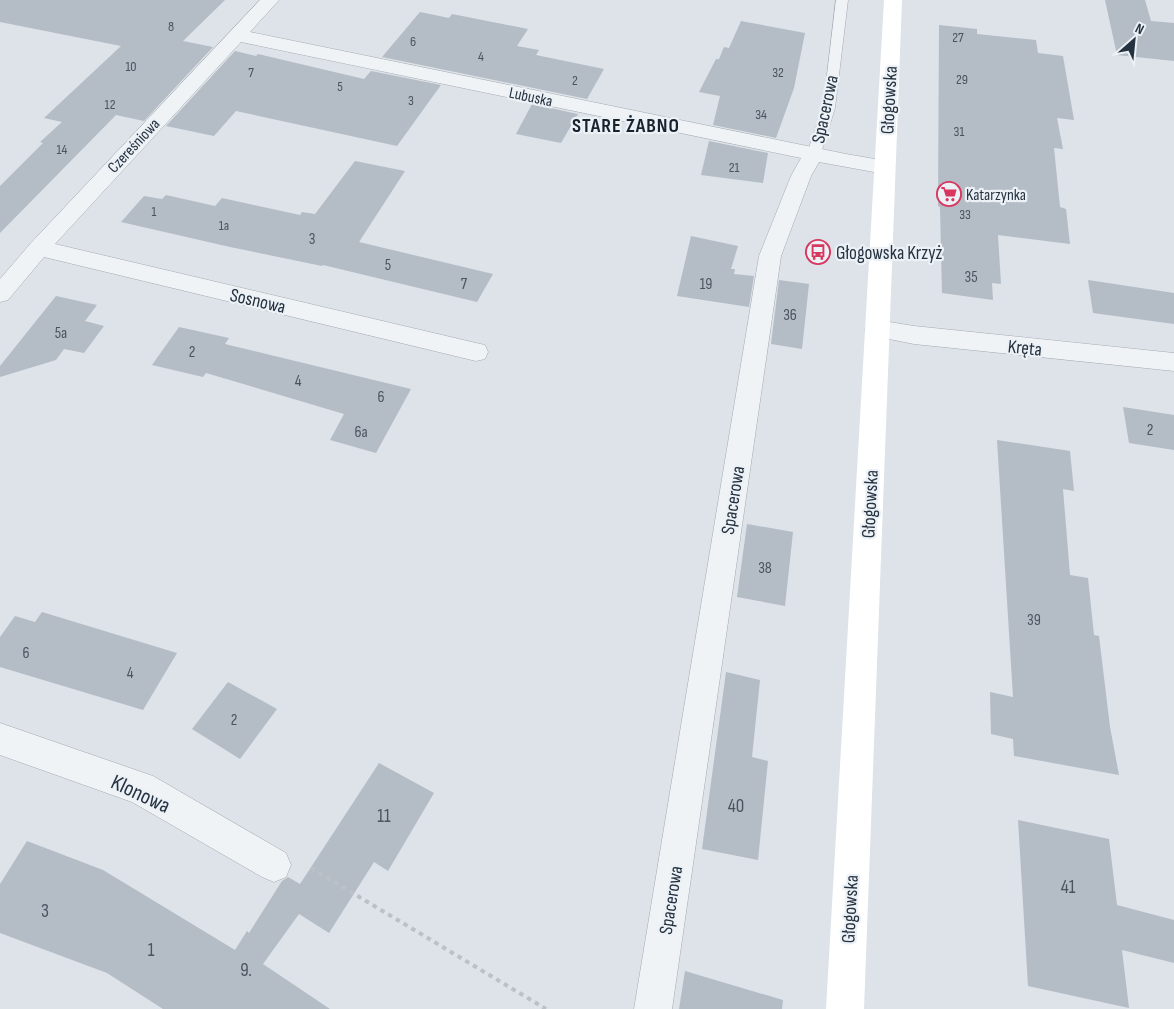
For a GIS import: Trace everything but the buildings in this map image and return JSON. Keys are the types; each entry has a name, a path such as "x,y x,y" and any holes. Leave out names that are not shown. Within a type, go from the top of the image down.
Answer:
{"street":[{"name":"Czereśniowa","path":"0,294 39,248 270,0"},
{"name":"Głogowska","path":"845,1009 893,0"},
{"name":"Lubuska","path":"236,35 846,161 884,167"},
{"name":"Spacerowa","path":"653,1009 770,256 801,176 814,153"},
{"name":"Sosnowa","path":"39,248 476,352"},
{"name":"Kręta","path":"877,329 914,335 1174,362"},
{"name":"Klonowa","path":"0,739 141,788 274,865"}],"lane":[{"name":"Spacerowa","path":"814,153 829,108 842,0"}],"path":[{"path":"274,865 299,860 546,1009"}],"place":[{"name":"Katarzynka","path":"949,194"},
{"name":"Głogowska Krzyż","path":"818,252"}],"district":[{"name":"STARE ŻABNO","path":"626,125"}]}
